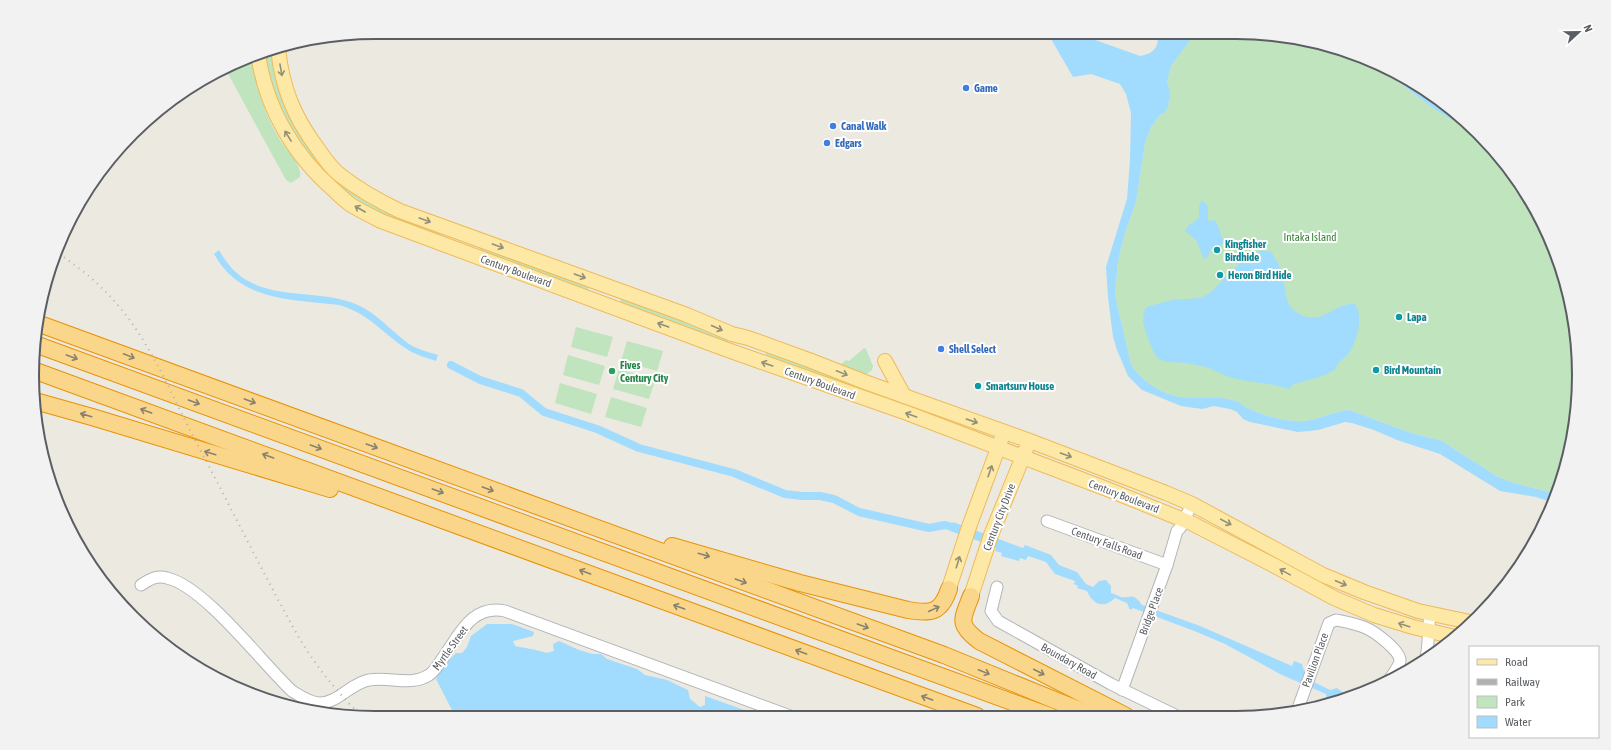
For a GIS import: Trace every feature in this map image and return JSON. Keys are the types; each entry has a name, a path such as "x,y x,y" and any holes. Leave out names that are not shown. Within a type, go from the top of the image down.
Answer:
{"highway":[{"path":"44,316 93,336 111,349"},
{"path":"43,325 944,656 1082,711"},
{"path":"41,346 1036,711"},
{"path":"39,373 963,711"},
{"path":"41,403 377,504 462,527"},
{"path":"519,500 596,524 800,583 908,610 922,612 934,610 943,602 950,587"},
{"path":"971,595 964,616 964,625 968,633 979,641 1116,711"}],"main road":[{"name":"Century Boulevard","path":"279,53 282,78 293,109 304,129 324,157 339,174 381,202 400,211 687,315 732,334 748,338 1030,441 1187,502 1323,575 1364,592 1435,615 1465,621"},
{"name":"Century Boulevard","path":"259,60 264,84 270,103 295,147 322,180 350,204 381,221 1023,457 1275,566 1334,598 1374,615 1431,633 1448,636"},
{"path":"885,361 904,396"},
{"path":"950,587 967,533 1004,432"},
{"name":"Century City Drive","path":"971,595 989,541 1030,441"}],"street":[{"name":"Bridge Place","path":"1122,690 1168,565 1178,523 1187,502"},
{"name":"Century Falls Road","path":"1047,521 1168,565"},
{"name":"Myrtle Street","path":"141,585 155,577 167,578 174,580 195,593 224,620 292,691 301,697 315,702 321,703 332,700 352,687 368,680 378,679 412,681 425,677 438,666 456,637 472,619 487,610 495,609 505,611 777,711"},
{"name":"Boundary Road","path":"997,587 991,611 998,621 1122,690 1167,711"},
{"path":"1427,651 1435,615"},
{"name":"Pavilion Place","path":"1299,705 1329,623 1336,620 1365,627 1373,631 1396,651 1400,657 1400,662 1394,671"}],"green space":[{"name":"Intaka Island","path":"1191,39 1258,40 1302,45 1323,50 1365,65 1393,78 1422,100 1452,118 1474,137 1489,153 1515,188 1537,226 1554,267 1566,309 1571,353 1571,397 1566,441 1561,462 1550,492 1514,483 1498,477 1442,441 1411,433 1349,410 1336,412 1310,420 1284,420 1258,412 1230,399 1190,398 1173,395 1156,388 1136,371 1131,364 1115,295 1118,261 1125,233 1136,202 1145,143 1151,127 1160,115 1168,108 1169,98 1167,82 1171,66"},
{"path":"275,54 296,127 317,159 312,162 298,146 275,100 265,58"},
{"path":"252,63 266,112 276,133 299,168 300,177 291,183 286,180 228,73"},
{"path":"345,184 398,216 441,234 440,239 369,208 342,188"},
{"path":"480,245 590,284 588,290 583,291 552,281 521,265 479,250"},
{"path":"622,296 729,339 727,344 620,302"},
{"path":"576,327 613,337 607,357 571,347"},
{"path":"627,341 663,351 657,371 621,361"},
{"path":"864,348 866,349 873,366 872,370 864,376 838,367 846,360 849,361"},
{"path":"767,350 863,387 862,393 765,356"},
{"path":"568,355 605,366 599,385 563,375"},
{"path":"619,369 655,380 649,399 613,389"},
{"path":"560,383 597,394 591,414 555,403"},
{"path":"611,397 647,408 641,427 605,417"}],"water":[{"path":"1051,39 1093,39 1140,56 1153,51 1157,45 1158,39 1191,39 1171,66 1167,82 1170,92 1168,108 1160,115 1151,127 1145,143 1136,202 1125,233 1118,261 1115,295 1131,364 1142,377 1156,388 1173,395 1190,398 1230,399 1258,412 1284,420 1310,420 1336,412 1349,410 1411,433 1442,441 1498,477 1514,483 1550,492 1547,501 1536,497 1500,491 1440,454 1352,423 1345,422 1318,430 1298,432 1250,422 1243,419 1237,412 1230,409 1214,406 1202,409 1181,406 1142,390 1128,376 1113,337 1106,267 1127,199 1130,161 1131,113 1126,94 1120,84 1091,74 1073,77"},
{"path":"1202,200 1208,206 1208,221 1214,220 1216,222 1224,241 1223,244 1211,249 1207,258 1204,259 1196,240 1185,231 1188,226 1199,218 1199,206"},
{"path":"219,250 232,268 247,281 264,288 282,292 339,299 358,305 372,313 409,344 438,355 436,361 410,351 368,319 350,309 339,305 285,299 253,290 238,281 225,270 214,254"},
{"path":"1263,250 1271,252 1278,263 1282,274 1287,299 1291,308 1295,311 1312,318 1319,317 1347,305 1355,304 1358,309 1359,322 1357,336 1348,354 1339,362 1335,370 1322,376 1294,384 1289,389 1276,385 1237,379 1226,376 1207,367 1187,363 1169,362 1158,358 1151,347 1143,322 1145,309 1149,306 1173,300 1200,298 1210,293 1242,261"},
{"path":"953,522 1023,548 1025,545 1051,555 1059,565 1077,572 1086,584 1093,587 1099,581 1106,580 1111,586 1111,593 1121,597 1132,596 1142,605 1200,626 1292,666 1294,661 1302,664 1306,678 1330,690 1337,688 1344,693 1327,699 1326,694 1282,675 1225,644 1197,632 1133,608 1130,610 1127,603 1115,598 1107,604 1099,604 1092,600 1087,591 1077,588 1078,586 1074,584 1075,581 1055,574 1046,562 1028,556 1026,560 1020,558 1019,561 1001,556 1002,553 995,551 996,548 993,546 950,531"},
{"path":"487,624 512,624 534,632 533,636 513,641 515,646 547,653 554,651 553,644 559,641 579,650 593,654 601,654 607,659 637,669 645,675 667,680 688,690 690,699 700,707 705,705 705,696 747,711 452,711 436,679 447,662 456,653 462,653 467,647 471,636"}],"waterway":[{"path":"451,365 480,380 521,393 544,412 597,429 639,448 734,473 785,494 820,496 834,499 859,512 929,528 945,525 952,527"}],"railway":[{"path":"61,256 103,289 116,303 140,335 160,369 195,440 298,636 328,679 356,710"}],"place":[{"name":"Game","path":"966,88"},
{"name":"Canal Walk","path":"833,126"},
{"name":"Edgars","path":"827,143"},
{"name":"Kingfisher Birdhide","path":"1217,250"},
{"name":"Heron Bird Hide","path":"1220,275"},
{"name":"Lapa","path":"1399,317"},
{"name":"Shell Select","path":"941,349"},
{"name":"Bird Mountain","path":"1376,370"},
{"name":"Fives Century City","path":"612,371"},
{"name":"Smartsurv House","path":"978,386"}]}
